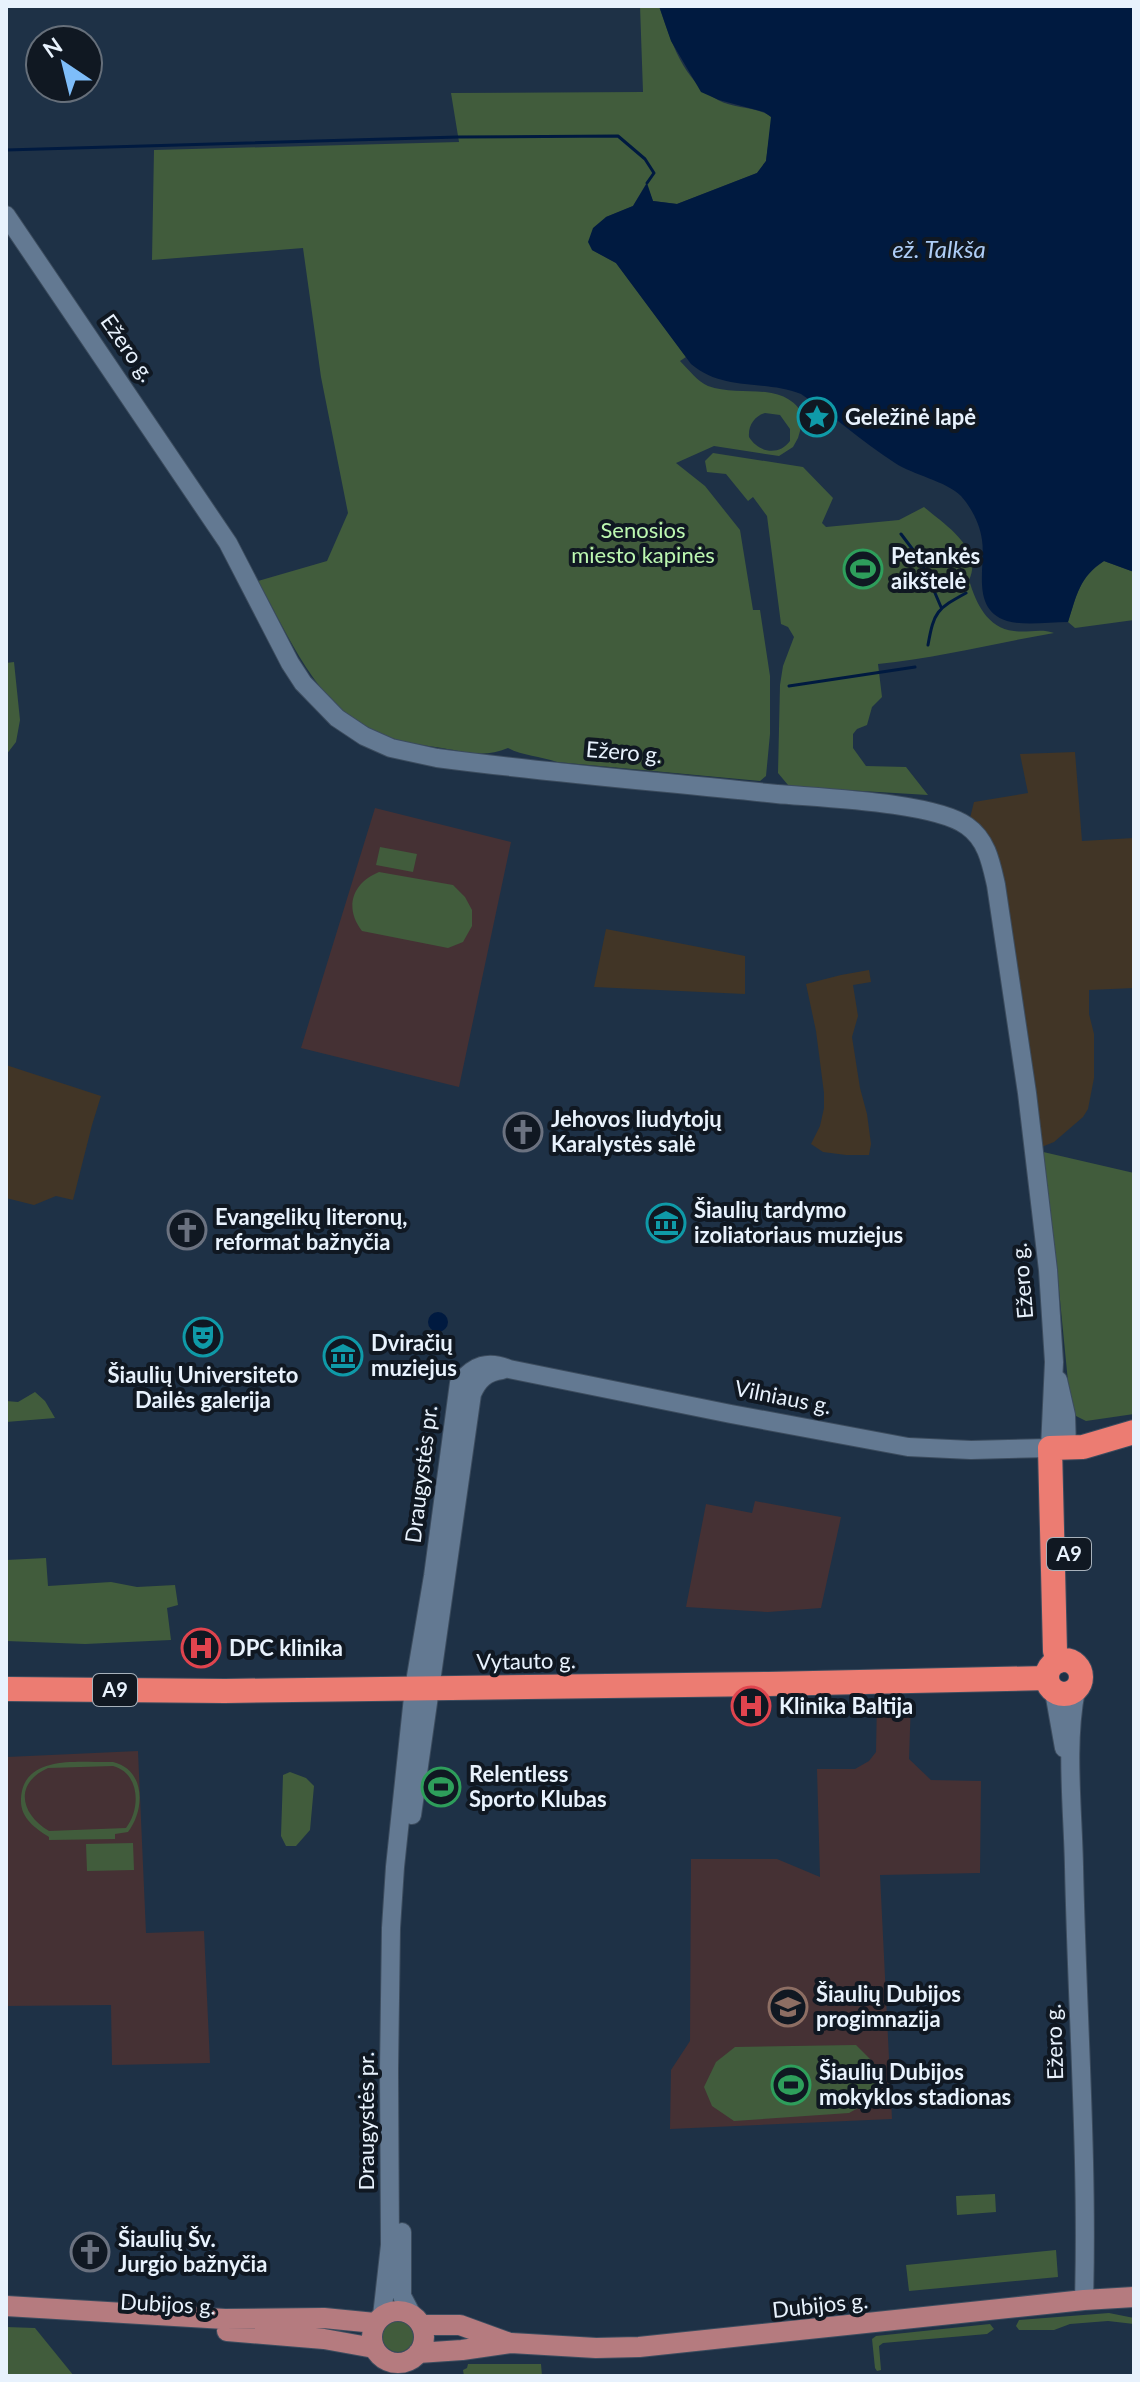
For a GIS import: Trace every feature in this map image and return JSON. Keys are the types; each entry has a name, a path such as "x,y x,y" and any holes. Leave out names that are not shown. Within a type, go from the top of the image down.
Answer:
{"highway":[{"name":"Vilniaus g.","path":"1058,1448 1083,1447 1134,1432"},
{"name":"Ežero g.","path":"1058,1448 1071,1650 1061,1676"},
{"name":"Vytauto g.","path":"6,1689 225,1691 810,1684 1061,1676"}],"main road":[{"name":"Ežero g.","path":"6,215 228,543 290,663 313,695 354,730 391,748 437,758 925,810 957,820 976,834 990,859 1005,941 1040,1194 1054,1362 1066,1415 1058,1448"},
{"name":"Draugystės pr.","path":"416,2320 402,2296 402,1928 421,1688 459,1383 481,1364 492,1362 509,1369"},
{"name":"Vilniaus g.","path":"509,1369 908,1447 971,1450 1058,1448"},
{"name":"Ežero g.","path":"1061,1676 1073,1704 1071,1783 1084,2300"},
{"name":"Draugystės pr.","path":"379,2320 390,2245 391,1928 400,1807 421,1688"},
{"name":"Dubijos g.","path":"418,2353 511,2343 639,2347 1134,2297"},
{"name":"Dubijos g.","path":"6,2306 225,2319 379,2320"},
{"path":"397,2311 416,2320 424,2336 418,2353 409,2361 397,2363 381,2357 374,2348 371,2335 379,2320 397,2311"},
{"name":"Dubijos g.","path":"6,2319 264,2334 324,2339 374,2348"},
{"name":"Dubijos g.","path":"416,2320 460,2325 511,2343"}],"shaded area":[{"path":"1075,752 1082,841 1134,838 1134,988 1089,990 1089,1014 1094,1034 1094,1078 1088,1109 1054,1142 1034,1150 1001,915 968,826 974,802 1028,793 1020,754"},
{"path":"375,808 511,842 459,1087 301,1048"},
{"path":"606,929 745,956 745,994 594,987"},
{"path":"869,970 871,982 853,985 858,1016 852,1037 867,1114 871,1144 869,1155 823,1152 811,1144 820,1126 824,1093 806,984"},
{"path":"6,1065 101,1096 73,1200 56,1196 34,1205 6,1198"},
{"path":"755,1501 841,1517 821,1608 768,1612 686,1607 706,1504 752,1513"},
{"name":"Šiaulių Dubijos progimnazija","path":"877,1701 911,1701 909,1759 931,1780 981,1781 980,1873 880,1875 892,2119 670,2129 671,2070 690,2041 691,1859 777,1859 820,1877 817,1769 855,1769 869,1761 876,1752"},
{"path":"138,1751 146,1933 204,1931 210,2063 112,2065 111,2005 6,2006 7,1757"}],"green space":[{"name":"Senosios miesto kapinės","path":"640,6 659,6 680,59 706,92 724,103 772,117 766,161 757,173 677,204 653,201 646,184 633,206 606,217 592,250 616,263 686,357 680,361 701,382 721,389 761,392 786,398 796,405 804,417 793,447 779,456 714,446 676,463 705,486 740,530 753,610 760,610 770,676 766,776 760,781 557,762 508,748 475,753 417,744 376,733 337,706 306,667 258,581 327,561 348,513 321,377 303,248 152,260 154,150 459,142 451,93 643,92","holes":["765,413 780,415 790,429 790,441 775,451 763,449 753,442 749,437 750,429 758,416"]},
{"path":"713,453 803,467 833,498 822,523 826,527 899,520 924,507 951,529 967,548 972,569 969,580 979,605 990,620 1014,631 1054,633 878,664 882,697 872,707 867,725 853,734 853,748 866,766 906,767 928,795 795,787 788,785 778,773 780,685 783,666 794,637 788,627 781,624 767,516 753,497 748,501 726,474 707,472 705,461"},
{"path":"1104,561 1134,572 1134,620 1075,628 1068,622 1080,587"},
{"path":"14,662 20,720 16,742 6,755 6,663"},
{"path":"380,847 417,854 413,872 376,865"},
{"path":"379,872 453,885 472,910 472,926 463,942 448,948 362,931 353,914 354,897 362,883"},
{"path":"1039,1151 1134,1173 1134,1414 1086,1421 1076,1416 1070,1402 1056,1259"},
{"path":"35,1392 45,1401 55,1418 6,1422 6,1401 18,1402"},
{"path":"46,1558 48,1586 111,1582 137,1587 175,1585 178,1605 167,1608 171,1640 85,1644 6,1641 6,1560"},
{"path":"113,1762 124,1766 137,1782 139,1802 134,1823 128,1832 115,1834 115,1839 49,1840 29,1822 21,1799 24,1784 32,1774 56,1764","holes":["113,1766 122,1770 133,1784 136,1802 126,1828 49,1831 27,1808 26,1790 30,1782 48,1768"]},
{"path":"290,1772 306,1778 314,1786 310,1830 296,1846 286,1846 281,1836 283,1775"},
{"path":"133,1843 134,1870 87,1871 86,1844"},
{"name":"Šiaulių Dubijos mokyklos stadionas","path":"856,2045 874,2063 877,2082 869,2102 849,2113 734,2121 712,2106 704,2087 716,2062 735,2047"},
{"path":"995,2194 996,2212 957,2215 956,2196"},
{"path":"1056,2250 1058,2277 909,2291 906,2265"},
{"path":"1109,2313 1134,2318 1134,2324 1108,2321 1070,2324 1054,2330 1019,2330 1016,2326 1019,2320"},
{"path":"398,2320 410,2324 414,2336 410,2348 398,2352 386,2348 382,2336 386,2324"},
{"path":"990,2324 994,2329 987,2334 883,2343 879,2346 881,2370 875,2368 872,2339 876,2336"},
{"path":"6,2327 35,2328 74,2376 6,2376"},
{"path":"468,2364 541,2364 542,2376 464,2376 463,2370"}],"water":[{"name":"ež. Talkša","path":"659,6 1134,6 1134,572 1104,561 1096,567 1080,587 1068,622 1021,623 995,615 984,597 979,528 961,496 947,486 895,463 801,394 730,382 704,373 691,364 616,263 592,250 588,242 593,228 606,217 633,206 647,183 653,201 677,204 757,173 766,161 771,117 701,92 671,41"},
{"path":"434,1312 442,1312 448,1322 442,1332 434,1332 428,1326 428,1318"}],"waterway":[{"path":"6,150 458,137 618,136 645,159 654,173 647,183"},
{"path":"901,534 920,559 927,575"},
{"path":"932,586 941,607"},
{"path":"928,645 938,612 966,593"},
{"path":"789,686 915,667"}],"place":[{"name":"Geležinė lapė","path":"817,417"},
{"name":"Petankės aikštelė","path":"863,569"},
{"name":"Jehovos liudytojų Karalystės salė","path":"523,1132"},
{"name":"Šiaulių tardymo izoliatoriaus muziejus","path":"666,1223"},
{"name":"Evangelikų literonų, reformat bažnyčia","path":"187,1230"},
{"name":"Šiaulių Universiteto Dailės galerija","path":"203,1337"},
{"name":"Dviračių muziejus","path":"343,1356"},
{"name":"DPC klinika","path":"201,1648"},
{"name":"Klinika Baltija","path":"751,1706"},
{"name":"Relentless Sporto Klubas","path":"441,1787"},
{"name":"Šiaulių Dubijos progimnazija","path":"788,2007"},
{"name":"Šiaulių Dubijos mokyklos stadionas","path":"791,2085"},
{"name":"Šiaulių Šv. Jurgio bažnyčia","path":"90,2252"}]}
